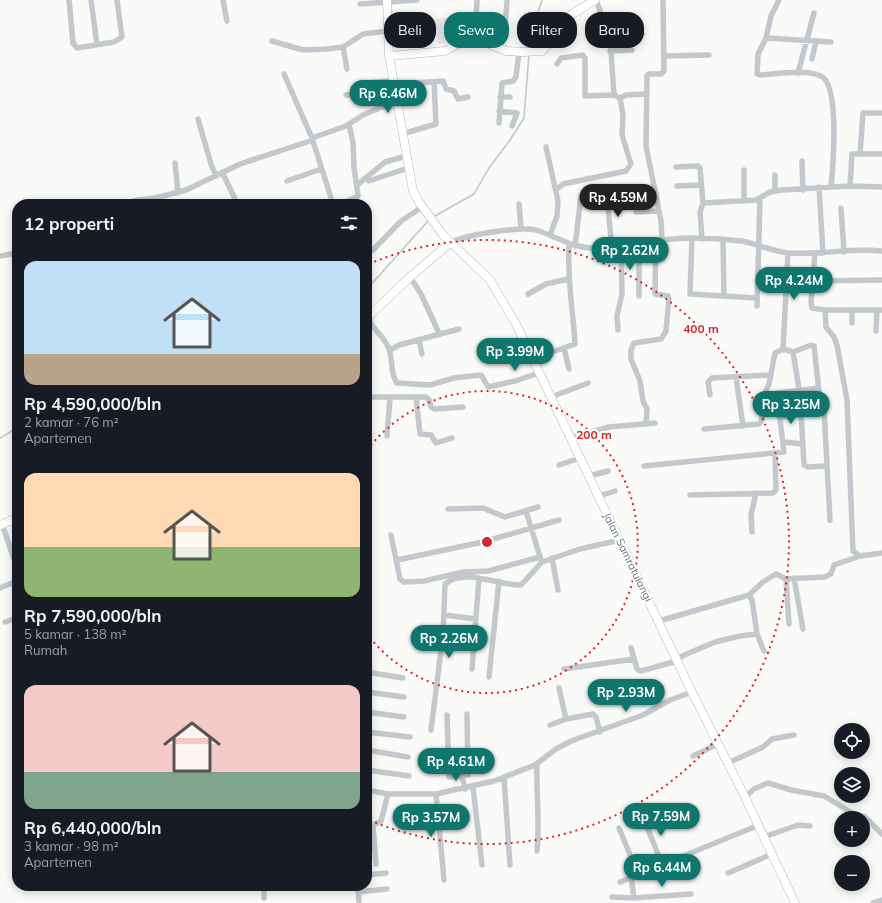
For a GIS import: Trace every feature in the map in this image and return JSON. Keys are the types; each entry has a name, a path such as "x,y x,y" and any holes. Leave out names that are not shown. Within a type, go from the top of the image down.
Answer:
{"main road":[{"path":"500,49 521,52 542,51 548,47 564,19 596,0"},
{"name":"Jalan Samratulangi","path":"387,1 387,12"},
{"name":"Jalan Samratulangi","path":"389,48 395,95 413,191 422,207 450,243 477,266 493,286 516,324 677,661 745,797 795,903"},
{"path":"389,56 445,51 451,48"},
{"path":"372,313 410,277 450,243"},
{"path":"1,524 12,521"}],"street":[{"path":"69,0 75,46 77,48 117,41 122,37 117,0"},
{"path":"91,0 97,45"},
{"path":"223,0 227,21"},
{"path":"360,4 417,0"},
{"path":"476,12 477,0"},
{"path":"500,49 507,0"},
{"path":"596,0 600,12"},
{"path":"662,240 659,211 646,146 647,76 649,74 663,73 665,56 663,0"},
{"path":"779,0 771,16 766,38 757,58 758,75 798,73 819,75 825,78 829,87 834,134 831,186"},
{"path":"798,73 814,13"},
{"path":"272,40 306,50 343,47 363,34 384,31"},
{"path":"766,38 831,42"},
{"path":"812,59 816,40"},
{"path":"343,47 347,69"},
{"path":"556,190 563,184 628,169 631,164 622,135 623,115 617,96 610,51 632,50"},
{"path":"499,123 502,83 513,81 516,77 521,52"},
{"path":"557,64 561,58 583,55 585,58 586,96 647,94"},
{"path":"665,56 709,55"},
{"path":"284,74 312,139 331,199"},
{"path":"364,83 393,81"},
{"path":"146,199 178,193 198,186 222,172 240,164 312,139 349,124 395,95 412,88 414,83 443,81 446,89 454,91 458,99 468,97"},
{"path":"402,134 436,124 434,82"},
{"path":"346,95 395,95"},
{"path":"500,97 510,97"},
{"path":"499,111 517,113 512,126"},
{"path":"860,154 863,114 866,112 882,113"},
{"path":"198,119 216,176"},
{"path":"349,124 353,143 354,167 358,185 358,196 352,199"},
{"path":"546,147 556,190 558,208 550,235"},
{"path":"850,186 851,155 882,154"},
{"path":"358,185 385,162 406,156"},
{"path":"802,161 802,190"},
{"path":"175,163 178,193"},
{"path":"676,167 699,166 703,203 700,212 702,239"},
{"path":"287,181 321,168"},
{"path":"369,181 408,168"},
{"path":"744,170 744,201"},
{"path":"222,172 236,199"},
{"path":"774,175 775,191"},
{"path":"678,186 702,185"},
{"path":"636,187 639,212 659,211"},
{"path":"819,187 824,253"},
{"path":"703,203 744,201 760,198 770,192 775,191 802,190 819,187 882,187"},
{"path":"606,189 612,248"},
{"path":"575,246 581,196"},
{"path":"757,306 760,198"},
{"path":"519,204 520,228"},
{"path":"372,250 401,221 422,207"},
{"path":"841,208 844,252"},
{"path":"450,243 468,236 520,228 531,229 550,235 575,246 589,248 612,248 639,245 662,240 692,238 742,241 788,253 882,251"},
{"path":"692,238 690,294 757,298"},
{"path":"723,240 724,295"},
{"path":"646,424 647,409 642,401 642,388 630,354 634,343 661,339 666,331 669,299 668,296 655,294 656,241"},
{"path":"532,359 575,344 568,279 569,244"},
{"path":"639,245 639,296"},
{"path":"618,330 617,316 622,294 621,247"},
{"path":"783,349 788,253"},
{"path":"815,253 811,305 815,309 824,310 879,310 876,331"},
{"path":"0,256 12,254"},
{"path":"410,277 421,294 439,333"},
{"path":"528,294 546,284 568,279"},
{"path":"814,281 882,280"},
{"path":"824,310 826,327 836,340 846,389 852,545 855,553 860,556"},
{"path":"852,310 852,323"},
{"path":"372,328 379,334 390,350 395,381 399,383 430,385 454,378 481,375 488,387 516,382 539,373"},
{"path":"390,350 439,333 459,329"},
{"path":"419,340 422,354"},
{"path":"704,429 743,426 761,422 763,398 768,388 773,356 779,350 783,349 793,352 811,345 816,347 819,388 823,406 830,520"},
{"path":"564,348 569,369"},
{"path":"793,352 802,415 802,444 805,466 826,466"},
{"path":"710,395 708,382 710,379 771,375"},
{"path":"736,377 743,426"},
{"path":"551,397 588,383"},
{"path":"768,388 777,393 819,388"},
{"path":"644,466 784,452 777,393"},
{"path":"372,397 428,398 431,407 435,409 462,407"},
{"path":"416,397 420,434 431,435 436,443 452,438"},
{"path":"387,436 390,398"},
{"path":"801,407 823,406"},
{"path":"779,417 802,415"},
{"path":"570,438 609,427 655,423"},
{"path":"784,442 802,444"},
{"path":"690,495 770,493 775,491 775,453"},
{"path":"559,465 580,458"},
{"path":"589,476 608,471"},
{"path":"599,496 615,491"},
{"path":"752,532 751,514 756,493"},
{"path":"448,508 483,508 505,517 538,507"},
{"path":"526,511 541,560"},
{"path":"397,560 483,542 559,520"},
{"path":"1,524 12,554"},
{"path":"391,535 400,579 404,582 424,581 463,572 488,571 552,558 580,548 620,540"},
{"path":"659,621 749,596 776,574 786,579 825,577 831,574 834,565 844,563 860,556 882,553"},
{"path":"552,558 558,590"},
{"path":"431,730 440,660 445,584 452,580 480,578 521,585 541,560"},
{"path":"472,669 480,578"},
{"path":"794,578 803,628"},
{"path":"786,579 790,624"},
{"path":"489,677 499,581"},
{"path":"0,588 12,583"},
{"path":"749,596 752,600 757,634 764,651"},
{"path":"444,615 476,619"},
{"path":"5,622 12,620"},
{"path":"631,648 639,671 677,661 682,656 715,642 740,636 757,634"},
{"path":"564,669 634,658"},
{"path":"372,673 403,678"},
{"path":"559,688 566,719"},
{"path":"372,791 388,794 436,794 473,787 538,764 564,744 643,715 670,700 692,692"},
{"path":"372,693 404,697"},
{"path":"372,713 404,717"},
{"path":"447,715 449,777 468,775 466,714"},
{"path":"550,725 566,719 593,714 596,717 600,732"},
{"path":"372,733 410,737"},
{"path":"728,763 763,747 772,739 794,735"},
{"path":"693,756 718,744"},
{"path":"372,751 408,757"},
{"path":"537,850 539,834 536,786 538,764"},
{"path":"372,771 409,776"},
{"path":"462,776 465,789"},
{"path":"504,777 510,865"},
{"path":"745,797 754,789 768,783 791,790 814,793 828,798 852,813 864,816 882,834"},
{"path":"473,787 482,865"},
{"path":"372,826 379,823 382,819 388,794"},
{"path":"436,794 444,880"},
{"path":"643,817 662,864"},
{"path":"620,882 758,825"},
{"path":"764,837 798,825 810,826"},
{"path":"620,828 638,874"},
{"path":"372,839 376,864"},
{"path":"728,873 772,854"},
{"path":"372,874 386,873"},
{"path":"631,877 634,898"},
{"path":"372,889 387,890"},
{"path":"264,891 264,898"},
{"path":"358,891 359,901"},
{"path":"612,898 691,894"},
{"path":"873,903 882,900"}],"shaded area":[{"path":"444,18 444,44 438,44 436,19"}],"waterway":[{"path":"538,12 542,0"},
{"path":"433,217 474,194 489,168 524,118 529,54"},
{"path":"372,283 428,221"},
{"path":"0,438 12,431"}]}
